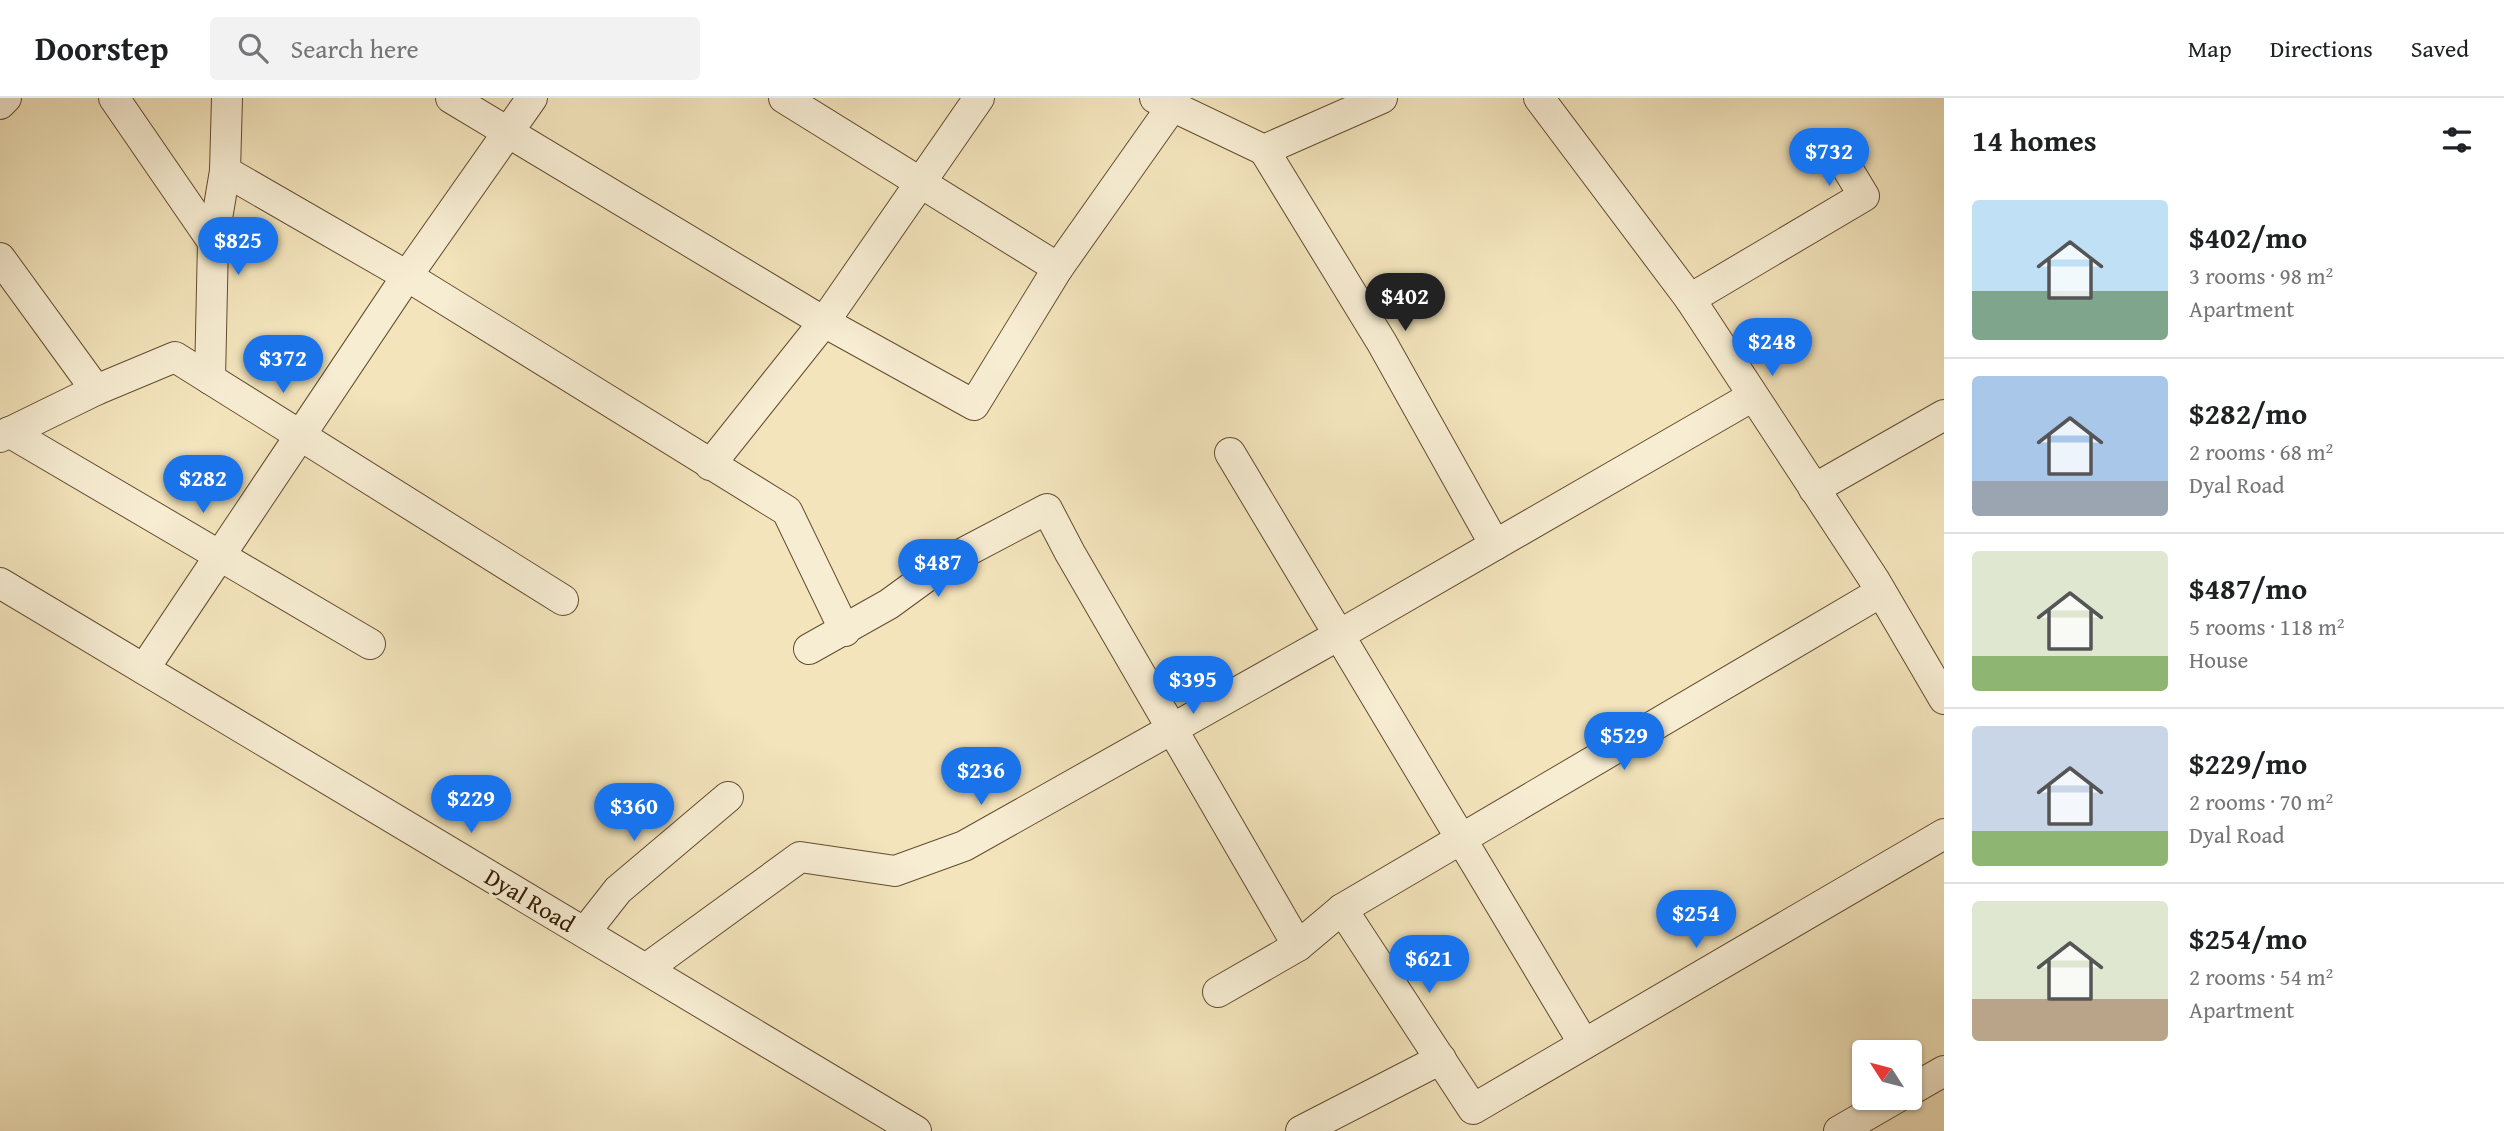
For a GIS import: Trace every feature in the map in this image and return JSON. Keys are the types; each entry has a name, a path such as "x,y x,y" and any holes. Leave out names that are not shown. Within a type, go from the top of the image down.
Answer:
{"street":[{"path":"0,104 6,98"},
{"path":"114,98 213,242"},
{"path":"210,379 213,242 225,171 228,98"},
{"path":"451,98 824,322 974,405 1163,103 1264,149 1382,343 1495,545"},
{"path":"145,669 407,276 532,98"},
{"path":"784,98 1058,268"},
{"path":"710,465 824,322 979,98"},
{"path":"1264,149 1382,98"},
{"path":"1539,98 1690,299 1881,592 1936,669 1944,699"},
{"path":"1690,299 1864,196 1838,153"},
{"path":"225,171 407,276 787,511 845,631"},
{"path":"0,258 96,390"},
{"path":"5,435 96,390 175,357 563,600"},
{"path":"646,969 800,857 895,871 964,846 1339,635 1753,396"},
{"path":"1814,489 1944,415"},
{"path":"5,435 222,555 370,644"},
{"path":"1230,453 1584,1044"},
{"path":"809,649 889,604 948,561 1047,509 1298,946"},
{"name":"Dyal Road","path":"0,583 916,1131"},
{"path":"1218,992 1298,946 1342,909 1881,592"},
{"path":"585,932 618,890 728,797"},
{"path":"1342,909 1473,1109 1944,834"},
{"path":"1301,1131 1441,1059"},
{"path":"1922,1084 1944,1071"},
{"path":"1839,1131 1875,1110"}]}
